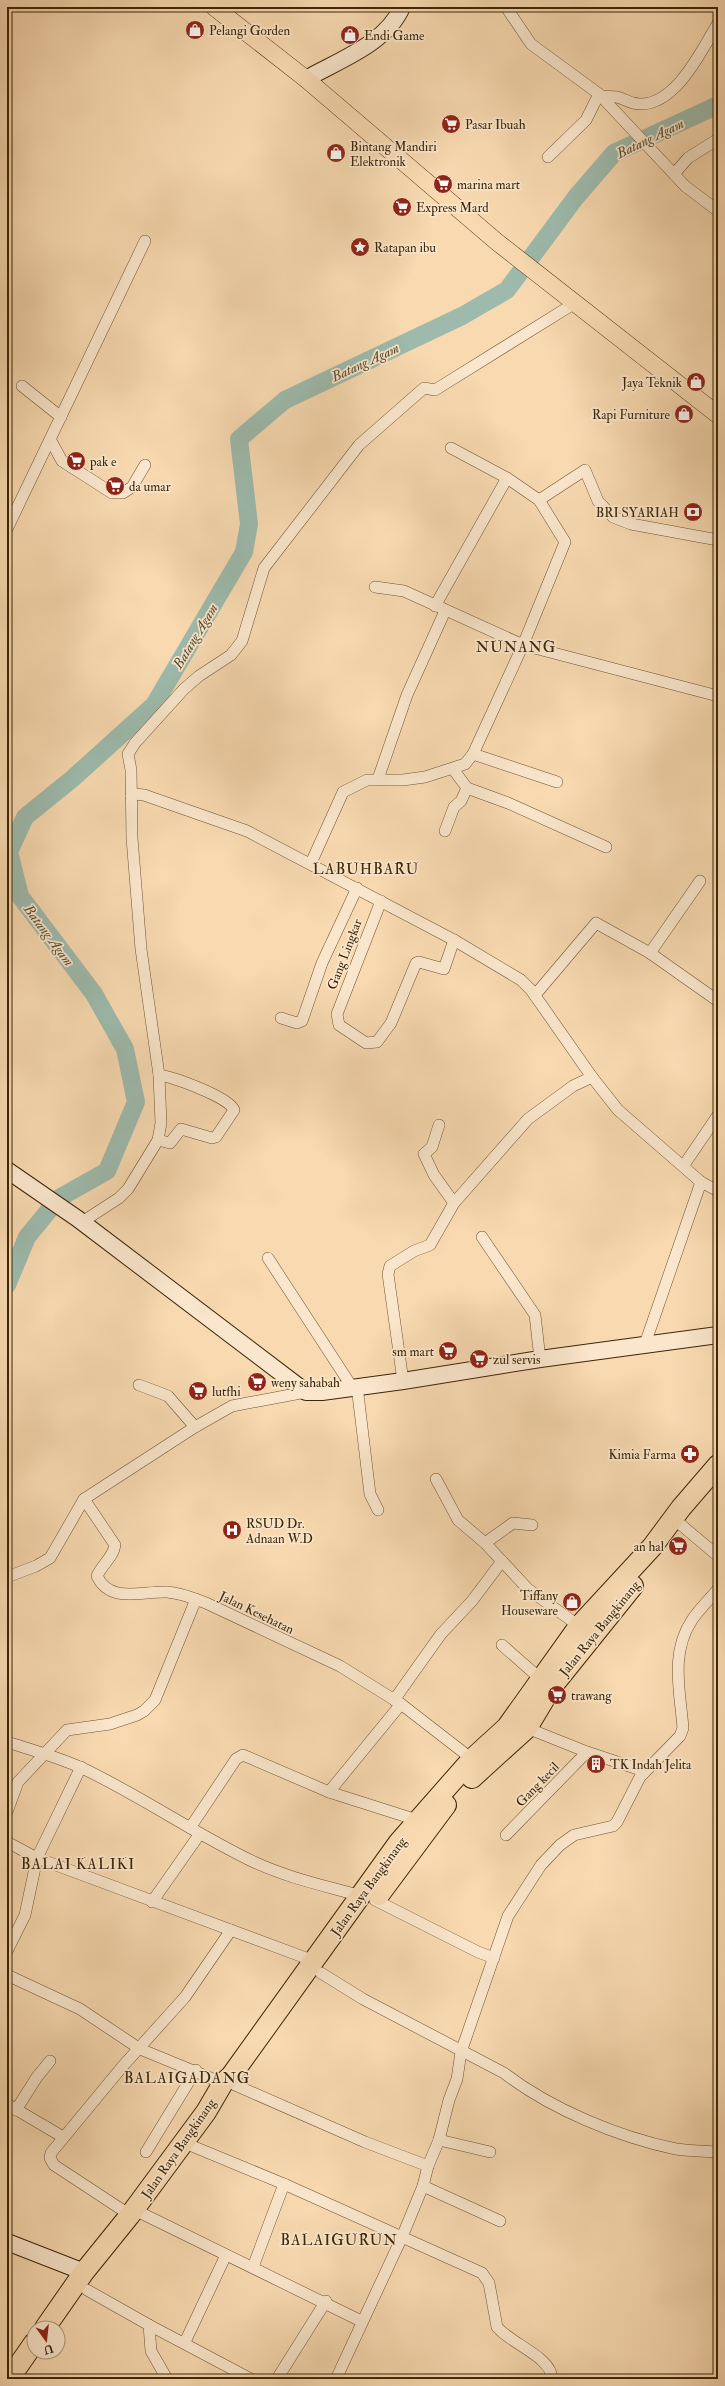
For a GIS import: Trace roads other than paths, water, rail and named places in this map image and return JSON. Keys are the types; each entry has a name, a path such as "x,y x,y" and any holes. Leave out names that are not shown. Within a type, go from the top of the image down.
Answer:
{"highway":[{"name":"Jalan Raya Bangkinang","path":"404,1847 417,1820 472,1759 507,1727 546,1684 656,1550 681,1508 718,1465"},
{"name":"Jalan Raya Bangkinang","path":"137,2215 404,1847 454,1794 527,1728 546,1684 579,1626 656,1550 680,1524 718,1478"},
{"name":"Jalan Raya Bangkinang","path":"52,2320 86,2281 192,2146 212,2111"},
{"name":"Jalan Raya Bangkinang","path":"63,2320 86,2281"},
{"path":"9,2379 26,2355"},
{"path":"21,2379 35,2360"}],"main road":[{"path":"214,7 306,79 497,242 718,415"}],"street":[{"path":"306,79 379,37 398,15 402,7"},
{"path":"506,7 531,44 600,95 685,186 718,211"},
{"path":"600,95 617,97 627,103 641,104 656,100 679,85 718,23"},
{"path":"548,157 586,120 600,95"},
{"path":"674,174 688,158 718,138"},
{"path":"7,529 51,441 145,241"},
{"path":"80,1221 119,1198 128,1189 162,1141 161,1110 163,1076 141,949 132,838 137,795 128,754 135,743 184,689 199,676 231,655 242,641 264,568 359,445 424,388 435,390 575,303"},
{"path":"22,386 61,417"},
{"path":"51,441 62,461 112,493 123,493 132,487 145,465"},
{"path":"311,863 343,792 367,780 403,780 425,777 453,769 465,764 473,754 523,645 565,542 539,500 507,478 451,448"},
{"path":"539,500 585,470 598,501 613,517 631,524 718,540"},
{"path":"378,779 407,695 440,609 507,478"},
{"path":"376,587 404,591 440,609 523,645 717,693"},
{"path":"473,754 557,782"},
{"path":"453,769 466,788 508,803 606,847"},
{"path":"445,832 454,807 461,801 466,788"},
{"path":"137,795 237,826 311,863 454,940 521,980 535,995 542,1008 592,1077 626,1117 684,1165 701,1182 718,1191"},
{"path":"650,953 700,881"},
{"path":"281,1018 297,1023 303,1019 322,963 357,888"},
{"name":"Gang Lingkar","path":"381,901 337,1011 336,1019 339,1025 366,1043 377,1042 391,1023 416,963 444,969 454,940"},
{"path":"535,995 596,923 650,953 718,1001"},
{"path":"162,1141 171,1142 181,1129 212,1138 216,1137 234,1110 228,1103 208,1092 163,1076"},
{"path":"403,1381 389,1279 390,1266 414,1251 430,1245 454,1202 528,1118 573,1086 592,1077"},
{"path":"684,1165 718,1115"},
{"path":"440,1126 432,1147 424,1154 434,1175 454,1202"},
{"path":"7,1170 80,1221 306,1392"},
{"path":"645,1344 701,1182"},
{"path":"482,1236 535,1315 540,1358"},
{"path":"268,1258 354,1387 370,1494 378,1510"},
{"path":"7,1577 36,1566 50,1558 84,1500 195,1427 232,1406 306,1392 322,1392 403,1381 540,1358 718,1335"},
{"path":"139,1385 168,1396 195,1427"},
{"path":"436,1479 458,1520 485,1543 528,1589 579,1626"},
{"name":"Jalan Kesehatan","path":"84,1500 114,1545 113,1552 101,1567 97,1576 101,1584 108,1591 123,1594 167,1592 196,1599 340,1666 398,1702 472,1759"},
{"path":"485,1543 514,1524 532,1525"},
{"path":"680,1524 718,1556"},
{"path":"329,1792 398,1702 441,1634 472,1601 502,1561"},
{"path":"336,2379 361,2321 402,2237 423,2186 428,2166 439,2140 449,2100 457,2079 461,2052 508,1916 541,1865 560,1845 574,1835 613,1826 644,1771 680,1736 683,1728 677,1670 682,1641 692,1620 718,1589"},
{"path":"7,1812 18,1782 67,1730 110,1724 137,1715 150,1706 155,1700 196,1599"},
{"path":"502,1645 546,1684"},
{"path":"527,1728 587,1752 644,1771"},
{"path":"7,1742 81,1767 142,1799 199,1835 259,1864 292,1877 368,1898 478,1952 494,1958"},
{"name":"Gang kecil","path":"506,1835 587,1752"},
{"path":"190,1828 240,1755 329,1792 417,1820"},
{"path":"7,1951 25,1915 37,1858 81,1767"},
{"path":"152,1902 199,1835"},
{"path":"7,1842 37,1858 152,1902 231,1930 318,1967 363,1999 504,2074 515,2082 570,2112 601,2126 676,2149 718,2152"},
{"path":"231,1930 185,1998 122,2067 51,2153 50,2158 54,2165 137,2215 253,2267 326,2302 361,2321"},
{"path":"7,1975 80,2009 140,2049 196,2070 235,2078 365,2142 428,2166"},
{"path":"50,2062 11,2107 63,2138"},
{"path":"146,2152 196,2070"},
{"path":"439,2140 490,2152"},
{"path":"192,2146 284,2184 485,2276 489,2284 497,2327 546,2363 552,2374 552,2379"},
{"path":"253,2267 284,2184"},
{"path":"423,2186 500,2221"},
{"path":"7,2242 86,2281 150,2324 252,2379"},
{"path":"185,2342 226,2255"},
{"path":"277,2379 326,2302"},
{"path":"150,2324 151,2351 163,2377"}],"waterway":[{"name":"Batang Agam","path":"7,1285 27,1237 59,1198 107,1171 136,1102 125,1049 94,994 20,896 9,852 25,817 72,779 154,705 244,552 249,524 239,439 285,400 462,316 507,290 576,197 614,153 718,105"}],"place":[{"name":"Pelangi Gorden","path":"195,30"},
{"name":"Endi Game","path":"350,35"},
{"name":"Pasar Ibuah","path":"451,124"},
{"name":"Bintang Mandiri Elektronik","path":"336,153"},
{"name":"marina mart","path":"443,184"},
{"name":"Express Mard","path":"402,207"},
{"name":"Ratapan ibu","path":"360,247"},
{"name":"Jaya Teknik","path":"696,382"},
{"name":"Rapi Furniture","path":"684,414"},
{"name":"pak e","path":"76,461"},
{"name":"da umar","path":"115,486"},
{"name":"BRI SYARIAH","path":"693,512"},
{"name":"sm mart","path":"448,1351"},
{"name":"zul servis","path":"479,1359"},
{"name":"weny sahabah","path":"257,1382"},
{"name":"lutfhi","path":"198,1391"},
{"name":"Kimia Farma","path":"690,1454"},
{"name":"RSUD Dr. Adnaan W.D","path":"232,1530"},
{"name":"an hal","path":"678,1546"},
{"name":"Tiffany Houseware","path":"572,1602"},
{"name":"trawang","path":"557,1695"},
{"name":"TK Indah Jelita","path":"596,1764"}],"district":[{"name":"NUNANG","path":"516,647"},
{"name":"LABUHBARU","path":"366,869"},
{"name":"BALAI KALIKI","path":"78,1864"},
{"name":"BALAIGADANG","path":"187,2078"},
{"name":"BALAIGURUN","path":"339,2240"}]}
